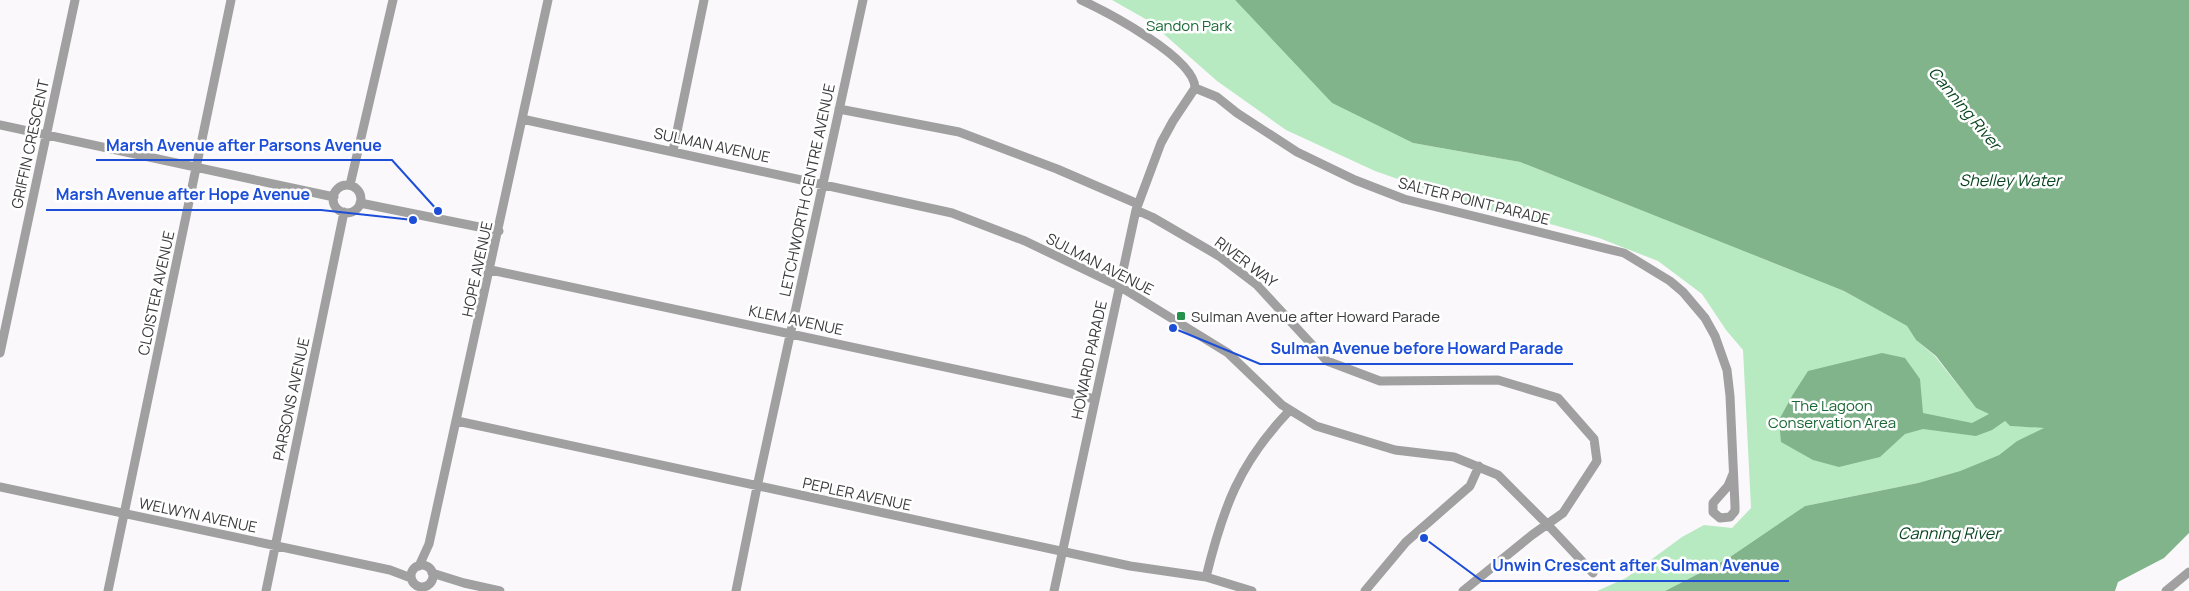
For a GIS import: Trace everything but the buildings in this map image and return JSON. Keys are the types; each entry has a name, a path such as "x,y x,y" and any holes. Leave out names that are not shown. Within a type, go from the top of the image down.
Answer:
{"street":[{"name":"GRIFFIN CRESCENT","path":"0,353 75,0"},
{"name":"CLOISTER AVENUE","path":"108,591 231,0"},
{"path":"350,185 393,0"},
{"name":"HOPE AVENUE","path":"424,582 429,544 491,270 548,0"},
{"path":"673,151 704,0"},
{"name":"LETCHWORTH CENTRE AVENUE","path":"736,591 756,487 863,0"},
{"path":"1081,0 1122,21 1158,45 1192,74 1195,88"},
{"name":"HOWARD PARADE","path":"1054,591 1137,207 1162,143 1173,121 1195,88"},
{"name":"SALTER POINT PARADE","path":"1195,88 1217,97 1237,113 1297,152 1354,180 1413,201 1624,253 1670,281 1683,292 1705,318 1715,336 1727,370 1733,474"},
{"name":"RIVER WAY","path":"839,108 958,132 1057,169 1137,207 1219,256 1257,285 1319,354 1331,364 1380,382 1498,380 1558,398 1594,439 1597,459 1564,513 1532,535 1462,591"},
{"name":"SULMAN AVENUE","path":"522,119 952,212 1025,241 1119,286 1228,353 1282,405 1316,426 1395,450 1446,455 1479,466 1504,479 1593,573"},
{"path":"0,125 334,197"},
{"path":"334,197 342,186 350,185 358,190 360,203"},
{"path":"334,197 337,208 344,212 352,211 360,203"},
{"path":"360,203 499,231"},
{"name":"PARSONS AVENUE","path":"266,591 344,212"},
{"name":"KLEM AVENUE","path":"491,270 1095,399"},
{"path":"1206,577 1218,528 1243,469 1271,430 1290,410"},
{"name":"PEPLER AVENUE","path":"457,420 756,487 1130,566 1206,577 1252,591"},
{"path":"1365,591 1406,542 1470,486 1479,466"},
{"name":"WELWYN AVENUE","path":"0,487 390,570 424,582 464,583 500,591"},
{"name":"HOPE AVENUE","path":"417,567 429,544"},
{"name":"WELWYN AVENUE","path":"390,570 425,565 424,582"},
{"path":"417,567 424,582"},
{"path":"2166,591 2189,572"}],"green space":[{"path":"1112,0 1235,0 1332,103 1413,143 1520,162 1844,291 1907,326 1916,340 1935,356 1976,408 2005,421 2010,426 2045,428 2017,441 1999,455 1960,471 1918,483 1805,506 1727,559 1665,591 1597,591 1626,578 1682,537 1704,525 1732,528 1751,508 1743,350 1726,330 1702,294 1658,261 1599,238 1554,225 1486,210 1375,171 1286,130 1217,81 1149,21"}],"water":[{"name":"Shelley Water","path":"1235,0 2189,0 2189,533 2164,558 2118,582 2115,591 1665,591 1727,559 1805,506 1918,483 1960,471 1999,455 2017,441 2044,428 2010,426 2005,421 1992,430 1976,436 1923,429 1905,434 1880,457 1839,467 1813,460 1781,442 1779,420 1808,371 1882,353 1905,358 1920,379 1923,413 1972,423 1989,414 1976,408 1936,356 1916,340 1907,326 1844,291 1520,162 1413,143 1332,103"}],"place":[{"name":"Marsh Avenue after Parsons Avenue","path":"438,211"},
{"name":"Marsh Avenue after Hope Avenue","path":"413,220"},
{"name":"Sulman Avenue after Howard Parade","path":"1181,316"},
{"name":"Sulman Avenue before Howard Parade","path":"1173,328"},
{"name":"Unwin Crescent after Sulman Avenue","path":"1424,538"}],"park label":[{"name":"Sandon Park","path":"1189,25"},
{"name":"The Lagoon Conservation Area","path":"1832,414"}],"water label":[{"name":"Canning River","path":"1965,108"},
{"name":"Canning River","path":"1949,533"}]}
